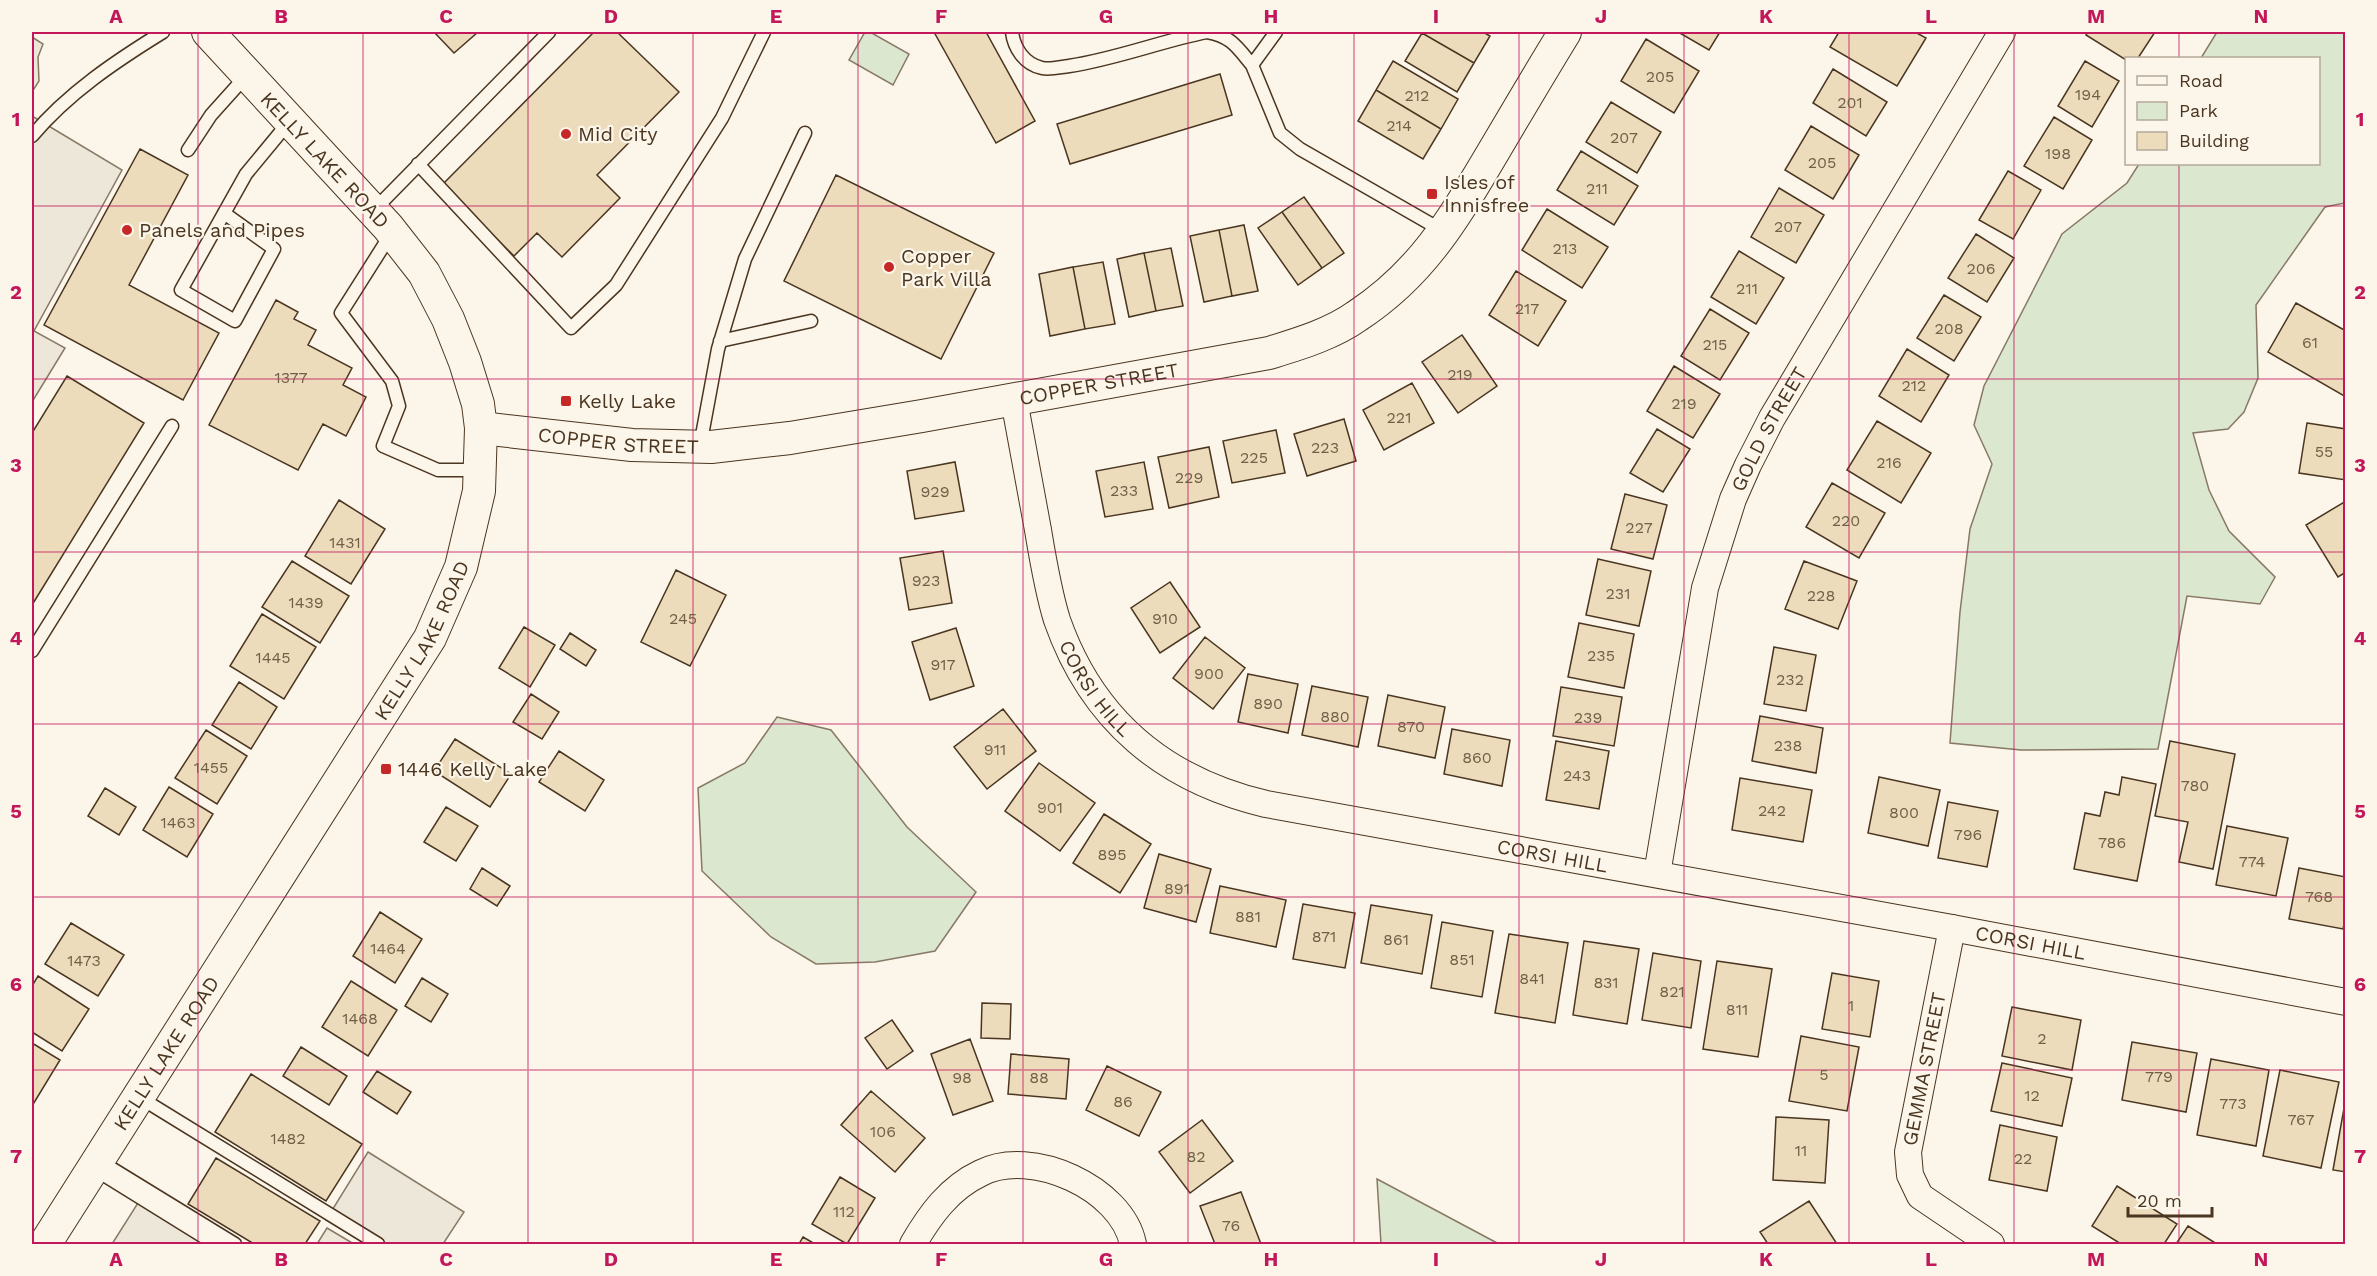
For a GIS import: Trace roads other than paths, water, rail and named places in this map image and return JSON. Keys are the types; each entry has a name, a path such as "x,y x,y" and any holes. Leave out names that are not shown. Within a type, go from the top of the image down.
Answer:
{"street":[{"name":"KELLY LAKE ROAD","path":"45,1245 430,638 460,567 479,491 480,428 475,394 448,319 424,273 383,222 208,32"},
{"name":"COPPER STREET","path":"480,428 632,445 700,447 790,438 1269,353 1293,345 1355,318 1391,291 1422,260 1444,232 1565,32"},
{"name":"GOLD STREET","path":"1657,874 1706,588 1733,499 1772,418 2002,32"},
{"name":"CORSI HILL","path":"1014,400 1048,585 1070,651 1105,708 1125,730 1164,763 1213,788 1266,804 2346,1002"},
{"name":"GEMMA STREET","path":"1952,928 1908,1152 1910,1175 1920,1196 1991,1245"},
{"path":"913,1245 936,1208 963,1183 990,1169 1006,1165 1027,1164 1055,1171 1084,1185 1105,1199 1121,1217 1133,1245"}],"lane":[{"path":"32,136 44,120 106,68 163,32"},
{"path":"481,470 438,470 383,446 399,406 392,381 341,313 383,222 418,164 549,32"},
{"path":"418,164 571,328 616,285 722,118 764,32"},
{"path":"1012,32 1014,45 1023,57 1041,68 1051,69 1090,63 1208,32 1221,34 1232,41 1252,65 1280,133 1300,149 1444,232"},
{"path":"1252,65 1276,32"},
{"path":"188,150 211,115 247,75"},
{"path":"224,213 274,249 236,321 182,290 224,213 246,174 290,121"},
{"path":"700,447 720,341 745,259 805,133"},
{"path":"720,341 811,321"},
{"path":"32,651 172,426"},
{"path":"139,1097 378,1245"},
{"path":"96,1164 215,1245"},
{"path":"96,1164 235,1245"}],"place":[{"name":"Mid City","path":"566,134"},
{"name":"Isles of Innisfree","path":"1432,194"},
{"name":"Panels and Pipes","path":"127,230"},
{"name":"Copper Park Villa","path":"889,267"},
{"name":"Kelly Lake","path":"566,401"},
{"name":"1446 Kelly Lake","path":"386,769"}]}
